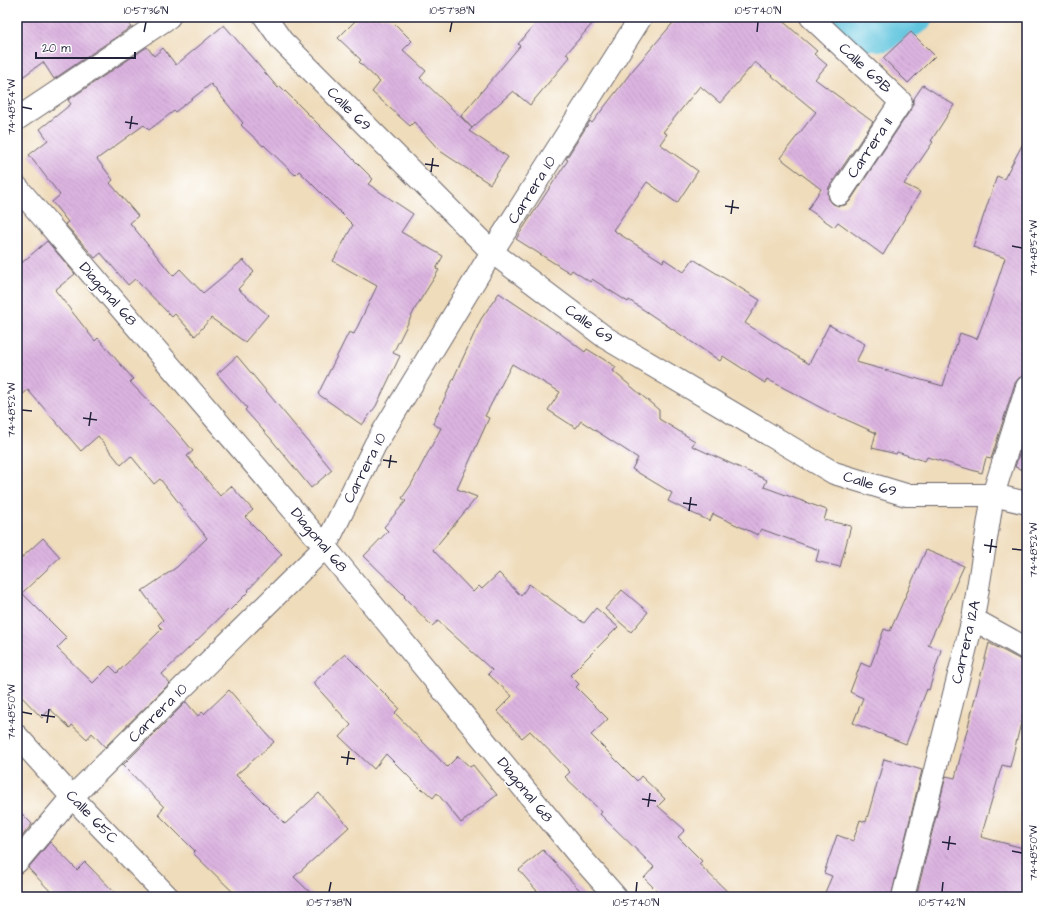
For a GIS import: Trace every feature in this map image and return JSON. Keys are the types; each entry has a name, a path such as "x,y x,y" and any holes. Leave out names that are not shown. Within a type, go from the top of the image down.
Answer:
{"street":[{"path":"17,119 169,17"},
{"name":"Calle 69","path":"265,17 282,41 492,252 606,338 834,473 906,494 993,495 1027,503"},
{"name":"Carrera 10","path":"17,862 72,797 325,547 375,445 492,252 641,17"},
{"name":"Calle 69B","path":"811,17 901,102"},
{"name":"Carrera 11","path":"840,194 901,102"},
{"name":"Diagonal 68","path":"17,187 325,547 577,853 616,897"},
{"name":"Carrera 12A","path":"903,897 973,619 993,495 1027,386"},
{"path":"973,619 1027,649"},
{"name":"Calle 65C","path":"17,736 72,797 168,897"}],"building":[{"path":"17,17 123,17 131,27 54,79 43,62 17,81"},
{"path":"359,17 388,17 412,41 403,50 426,71 420,78 472,128 469,131 508,157 490,184 440,151 414,122 410,126 372,92 380,82 359,62 361,60 338,38"},
{"path":"542,17 598,17 566,54 570,57 530,105 513,91 472,128 461,116 520,46 518,44"},
{"path":"678,17 778,17 817,51 814,54 827,65 815,79 873,122 829,187 829,199 833,204 839,206 845,205 850,201 911,109 913,100 923,85 954,105 931,141 933,142 904,184 920,192 883,255 838,222 834,227 808,209 821,189 780,158 816,112 755,62 720,103 700,86 663,132 667,134 660,144 698,171 677,203 647,182 613,230 663,262 664,259 684,272 693,259 760,300 745,323 809,364 829,325 865,344 856,362 943,386 960,333 977,339 989,307 1005,258 973,247 997,176 1004,179 1027,136 1027,375 1019,378 1015,383 991,459 986,458 982,473 927,457 925,461 897,452 896,454 872,448 876,433 827,411 767,379 765,383 723,356 720,361 629,300 628,302 592,279 590,282 572,270 570,273 516,239 568,160 566,159 590,121 592,123 632,71"},
{"path":"224,25 278,88 280,86 373,179 368,184 413,214 401,232 443,256 436,269 439,270 416,307 393,353 400,356 376,406 362,425 318,394 349,332 354,334 377,286 333,261 353,225 299,171 295,175 241,125 243,123 211,84 149,130 144,125 97,159 113,180 110,183 138,216 130,223 173,276 180,269 203,293 243,260 254,272 238,289 268,315 245,342 211,318 195,336 175,314 172,317 135,279 128,285 101,253 95,258 65,224 68,222 52,202 60,195 29,155 48,140 40,129 71,104 68,100 147,47 154,56 163,48 176,65"},
{"path":"911,32 935,56 908,83 883,58"},
{"path":"47,241 75,274 55,290 95,341 98,338 133,379 130,382 174,428 193,451 187,456 220,496 231,486 253,510 245,517 282,554 229,611 228,610 162,674 170,683 105,747 92,733 87,739 72,725 70,728 50,709 42,718 17,692 17,562 43,538 60,557 22,593 67,638 57,648 93,683 110,666 117,673 162,629 158,625 163,620 142,591 177,567 207,538 160,479 154,484 131,456 121,465 98,436 81,451 28,390 17,399 17,267"},
{"path":"499,293 557,331 585,352 587,349 616,367 613,371 659,410 659,419 695,441 692,446 767,480 764,487 827,510 824,520 851,526 840,567 816,561 819,550 761,529 758,535 713,514 710,521 692,513 668,501 672,493 632,469 638,458 581,421 576,428 548,410 560,392 512,364 485,416 489,418 457,489 477,497 433,550 473,592 479,586 482,589 499,573 521,596 529,584 584,623 596,608 618,627 570,675 579,684 576,687 608,719 591,735 637,781 641,776 665,799 658,806 685,830 678,837 702,861 699,864 733,897 663,897 644,878 654,867 600,814 602,812 565,777 570,772 530,731 522,738 497,711 512,696 488,674 492,670 438,621 432,626 404,597 405,596 364,556 388,531 384,527 406,501 402,498 411,485 441,428 433,424 481,319"},
{"path":"237,356 332,470 311,488 245,410 247,408 217,374"},
{"path":"1027,429 1027,471 1015,467"},
{"path":"926,550 964,566 928,645 941,650 929,690 927,689 906,744 853,723 863,698 850,692 861,663 870,667 884,629 890,631"},
{"path":"622,590 648,612 631,632 605,609"},
{"path":"989,643 1021,660 1027,661 1027,699 1010,767 1002,765 981,837 1027,849 1027,897 916,897 946,776 955,778"},
{"path":"345,654 399,708 395,713 447,767 458,756 470,767 473,765 497,795 461,823 437,793 433,798 423,789 422,790 386,754 374,769 340,737 351,725 313,683"},
{"path":"229,690 274,742 236,775 285,824 319,793 349,827 294,877 315,897 238,897 193,853 195,851 158,814 164,807 123,765 186,702 198,716 202,712 204,714"},
{"path":"884,759 922,770 891,897 823,897 832,876 824,873 837,835 853,841 860,820 866,822"},
{"path":"17,809 32,824 17,843"},
{"path":"50,842 77,870 85,862 119,897 52,897 54,895 28,868"},
{"path":"543,850 586,897 542,897 519,870"}],"waterway":[{"path":"839,17 862,33 883,34 915,17"}]}
